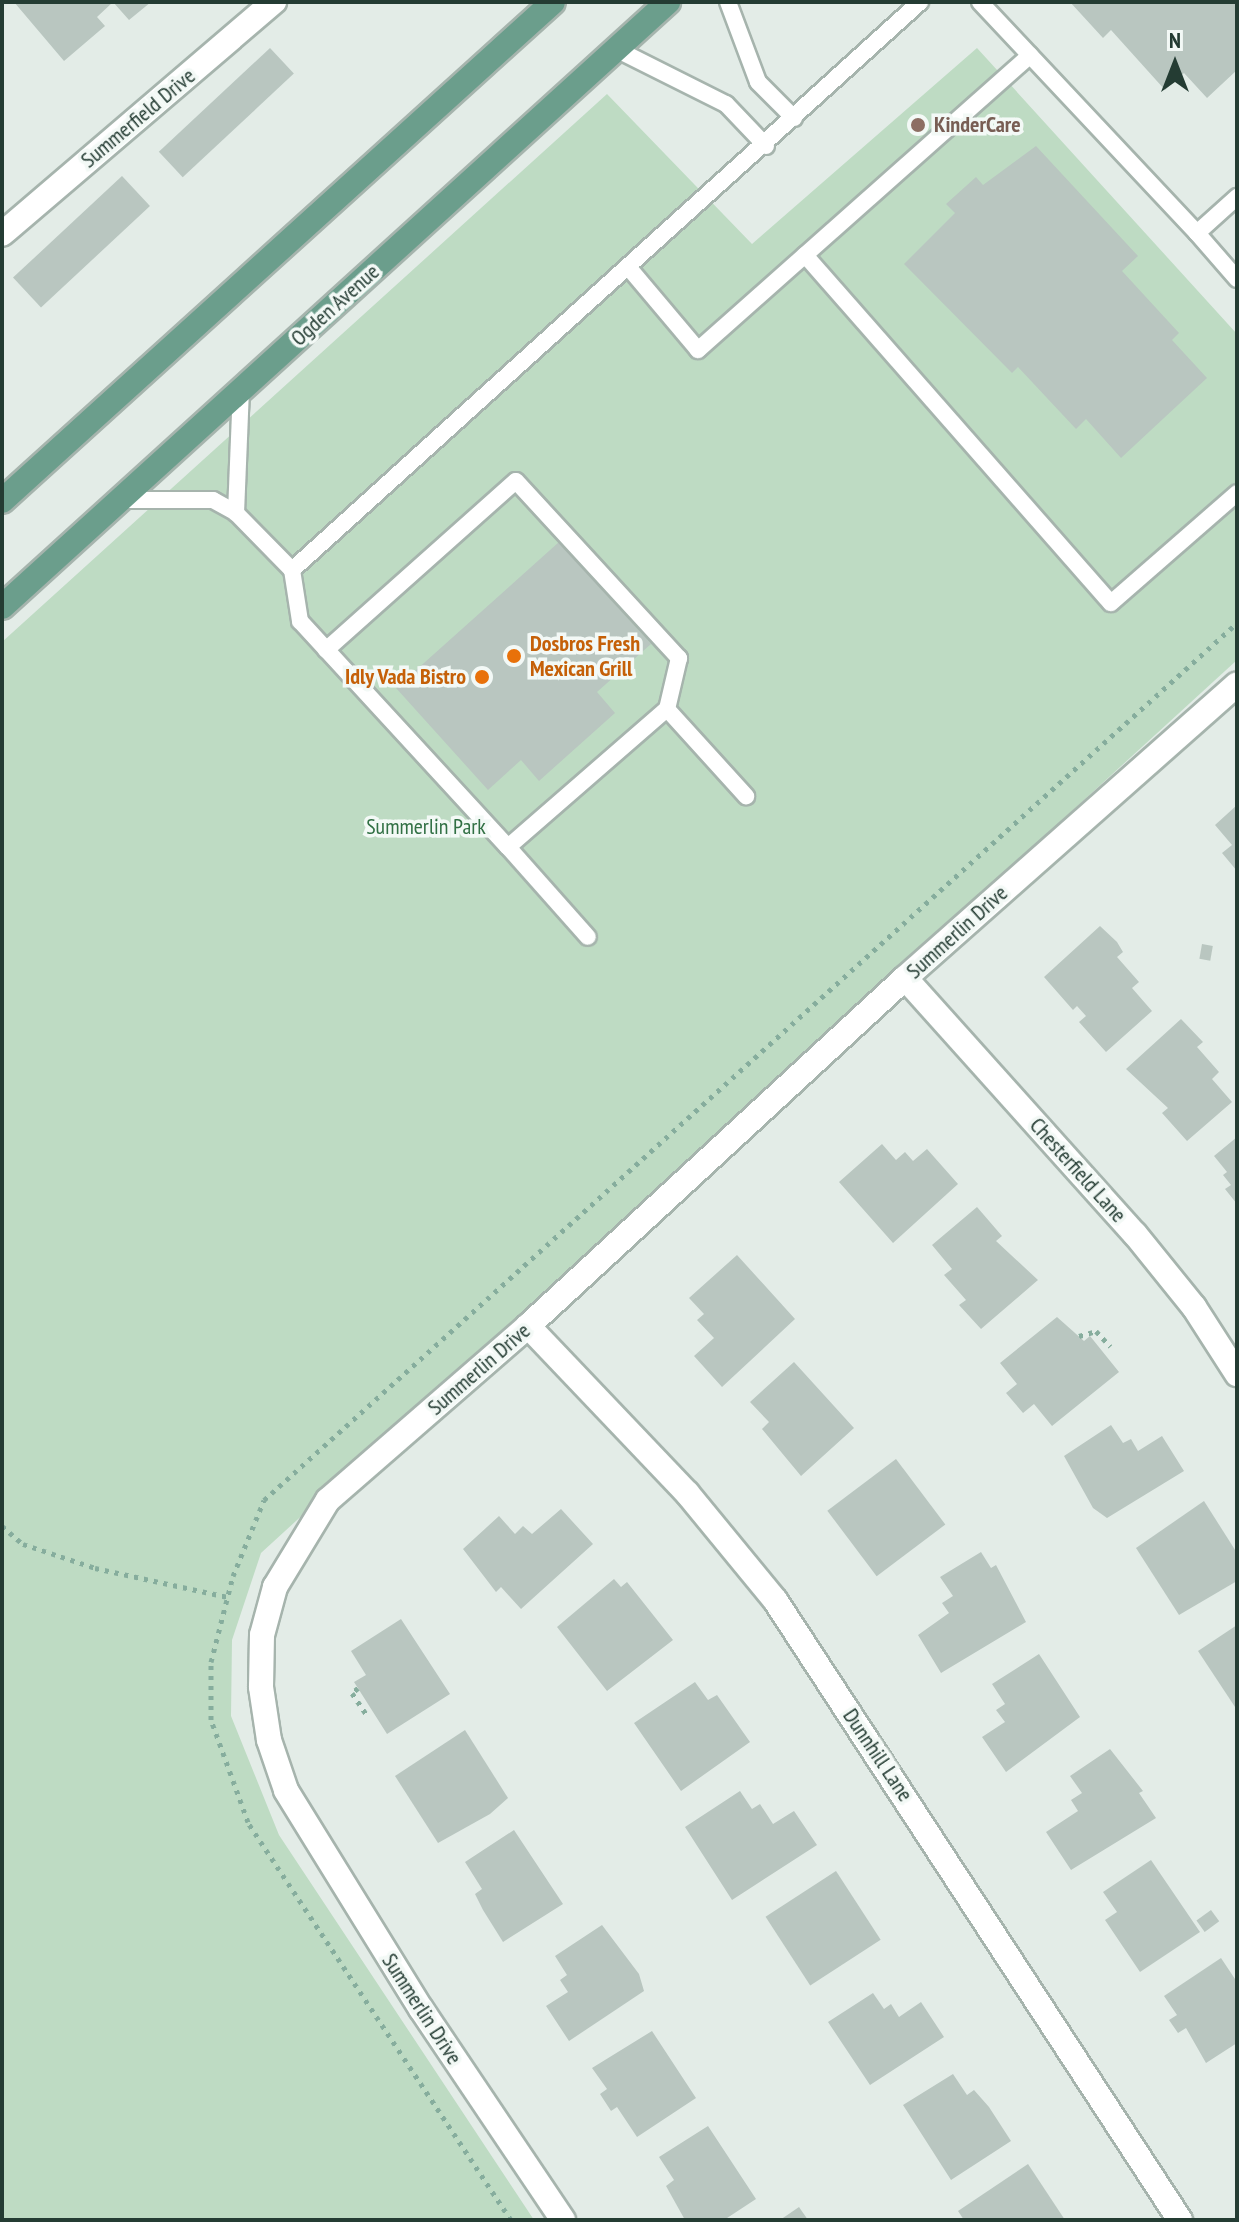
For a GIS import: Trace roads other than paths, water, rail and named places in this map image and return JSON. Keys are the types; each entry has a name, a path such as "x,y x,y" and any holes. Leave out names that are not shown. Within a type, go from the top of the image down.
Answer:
{"main road":[{"path":"2,501 553,2"},
{"name":"Ogden Avenue","path":"2,607 668,2"}],"street":[{"name":"Summerfield Drive","path":"2,234 274,2"},
{"name":"Summerlin Drive","path":"563,2220 421,2009 286,1790 269,1740 261,1687 262,1635 275,1587 328,1500 528,1326 905,978 1237,684"},
{"name":"Chesterfield Lane","path":"905,978 1135,1234 1194,1307 1237,1374"},
{"name":"Dunnhill Lane","path":"528,1326 687,1493 775,1600 1180,2220"}],"lane":[{"path":"728,2 758,82 794,118"},
{"path":"292,570 766,146 920,2"},
{"path":"980,2 1237,279"},
{"path":"616,49 726,104 766,146"},
{"path":"629,268 698,350 1030,55"},
{"path":"1197,233 1237,197"},
{"path":"805,255 1111,603 1237,493"},
{"path":"236,513 241,390"},
{"path":"326,650 516,481 679,658 667,709 508,847"},
{"path":"120,500 188,497 213,500 236,513 292,570 300,621 588,937"},
{"path":"667,709 746,796"}],"place":[{"name":"KinderCare","path":"918,125"},
{"name":"Dosbros Fresh Mexican Grill","path":"514,656"},
{"name":"Idly Vada Bistro","path":"482,677"}],"park label":[{"name":"Summerlin Park","path":"426,827"}]}
